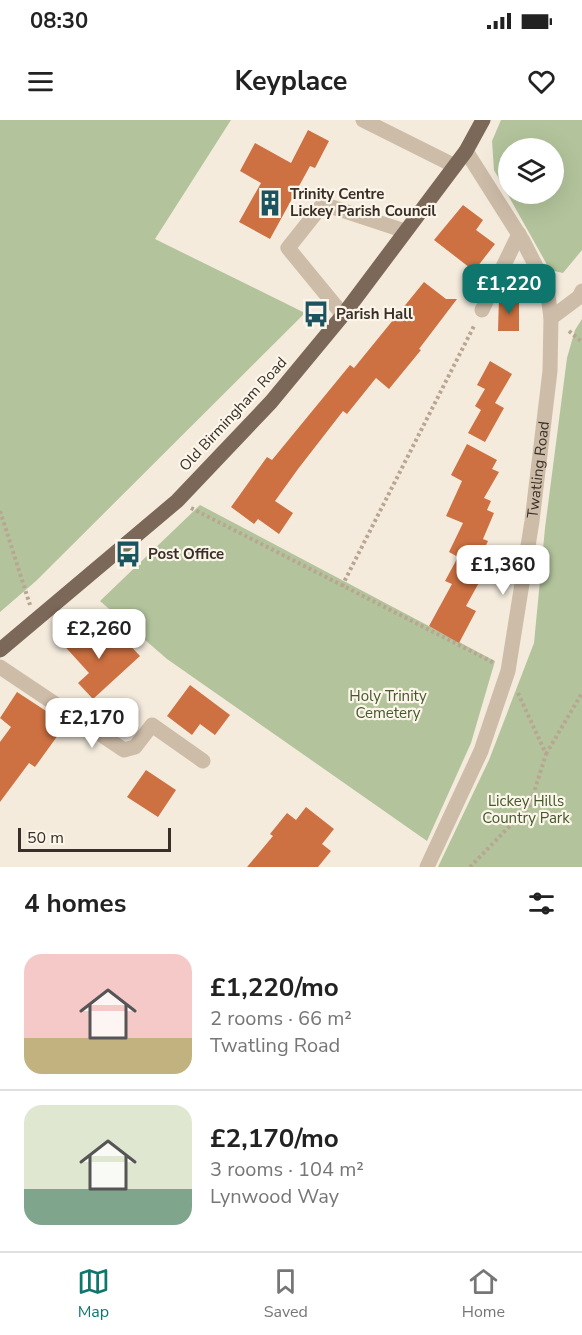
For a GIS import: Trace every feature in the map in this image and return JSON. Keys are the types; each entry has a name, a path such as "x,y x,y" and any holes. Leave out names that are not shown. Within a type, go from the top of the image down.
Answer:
{"main road":[{"name":"Old Birmingham Road","path":"0,650 177,501 271,402 343,315 455,166 483,120"}],"street":[{"path":"363,120 455,166"},
{"name":"Twatling Road","path":"427,867 481,752 508,671 532,521 550,371 551,318 547,288 519,234 466,150"},
{"path":"343,315 288,248 323,204 405,231"},
{"path":"482,309 519,234"},
{"path":"551,318 579,297 582,291"},
{"path":"0,667 124,750 135,747 152,725 204,761"}],"path":[{"path":"342,586 482,309"},
{"path":"177,501 508,671 546,754"},
{"path":"0,512 35,620"},
{"path":"470,867 530,805 546,754 582,693"}],"green space":[{"path":"0,120 231,120 155,239 305,313 36,581 0,612"},
{"path":"501,120 582,120 582,250 563,273 550,270 513,204 564,204 564,138 498,138 498,177 494,170 492,141"},
{"name":"Lickey Hills Country Park","path":"582,319 582,867 438,867 489,760 534,643 545,528 567,358 575,330"},
{"name":"Holy Trinity Cemetery","path":"200,505 495,661 471,743 427,841 167,659 100,601"}],"building":[{"name":"Trinity Centre Lickey Parish Council","path":"308,130 329,141 315,168 310,166 270,239 239,222 261,183 240,171 255,143 291,163"},
{"path":"463,205 483,220 476,230 495,244 474,271 434,240"},
{"path":"424,282 446,299 457,299 419,349 421,350 389,389 376,378 347,414 343,411 298,469 275,501 293,513 279,534 258,519 254,524 231,507 267,457 272,460 350,365 354,368"},
{"path":"499,298 519,298 519,331 498,331"},
{"path":"490,361 512,374 495,403 504,408 485,442 468,433 481,410 475,406 485,389 477,385"},
{"path":"467,444 497,460 492,469 499,472 484,498 491,501 487,510 494,513 483,539 488,541 472,574 481,579 466,606 476,611 459,643 429,626 452,584 445,581 458,557 449,552 463,523 446,516 462,481 451,475"},
{"path":"76,624 102,652 120,635 140,656 93,699 78,683 89,673 59,640"},
{"path":"190,685 230,715 215,735 200,724 192,735 167,716"},
{"path":"17,692 66,724 35,767 29,763 0,802 0,742 11,727 0,718"},
{"path":"146,770 176,790 158,817 127,797"},
{"path":"306,807 334,829 322,844 331,851 318,867 247,867 273,836 270,834 287,813 296,820"}],"place":[{"name":"Trinity Centre Lickey Parish Council","path":"270,203"},
{"name":"Parish Hall","path":"316,314"},
{"name":"Post Office","path":"128,554"}]}
